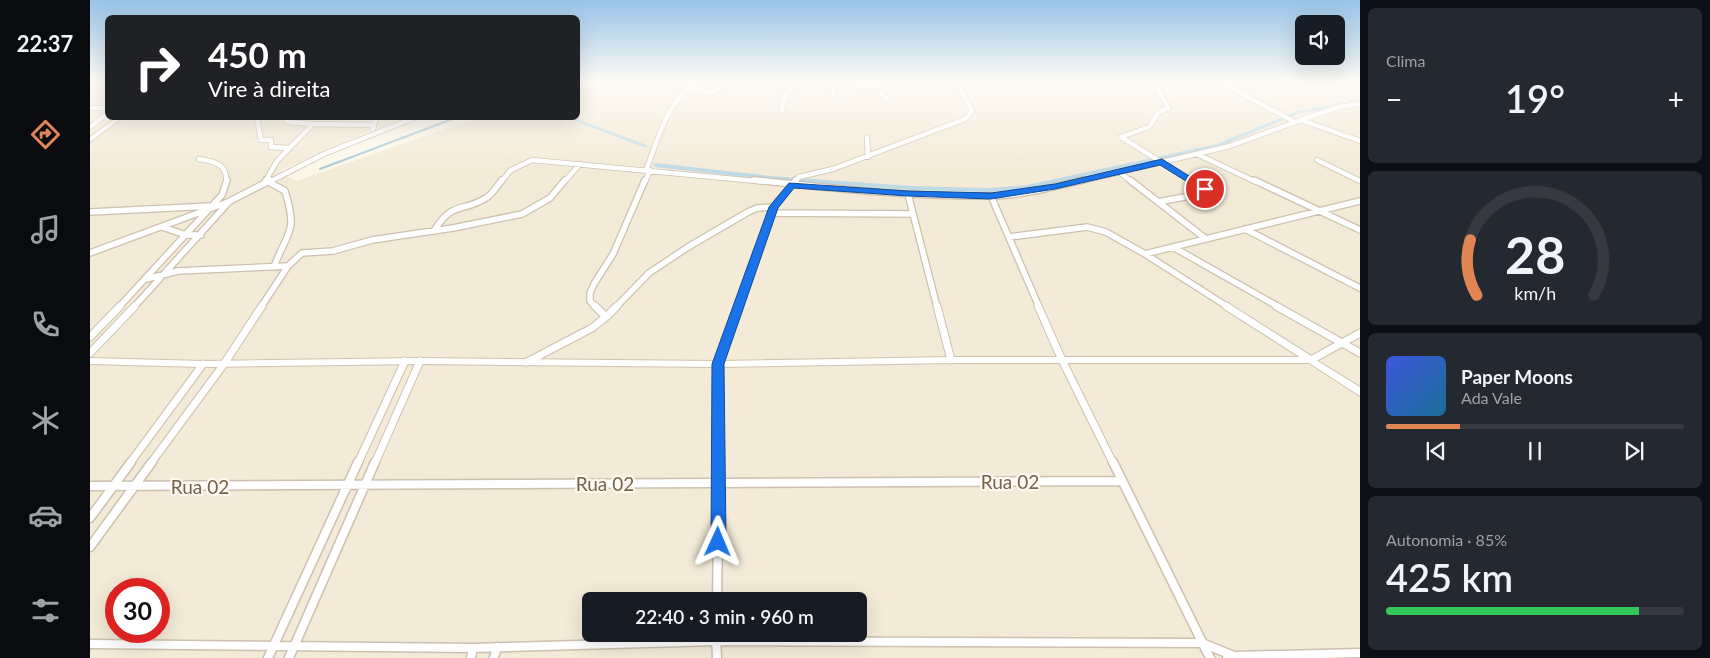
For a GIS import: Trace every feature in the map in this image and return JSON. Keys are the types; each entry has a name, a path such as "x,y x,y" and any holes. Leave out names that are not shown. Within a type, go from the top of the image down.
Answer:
{"street":[{"path":"606,317 590,301 590,293 616,247 648,170 658,133 670,112"},
{"path":"717,592 718,364 772,210 799,177 832,169 868,156 970,115 972,112"},
{"path":"1158,202 1194,195 1205,189 1121,136 1149,126 1161,112"},
{"path":"1274,112 1294,122"},
{"path":"434,231 443,216 452,210 487,198 505,176 517,166 532,160 792,185 908,194 991,196 1055,187 1230,146 1325,112"},
{"path":"90,127 105,115"},
{"path":"90,140 116,120"},
{"path":"257,120 261,140 271,140 270,147 290,148"},
{"path":"285,120 287,122 313,124 373,125"},
{"path":"375,120 373,125 375,133"},
{"path":"90,253 228,202 324,154 409,120"},
{"path":"1301,120 1360,142"},
{"path":"267,183 276,161 313,124"},
{"path":"867,136 868,156"},
{"path":"1197,154 1360,230"},
{"path":"90,337 211,208 226,187 226,172 222,165 218,162 199,159"},
{"path":"1317,160 1360,181"},
{"path":"90,548 224,364 288,266 302,253 327,252 372,240 506,218 533,209 550,198 580,164"},
{"path":"1118,171 1206,239"},
{"path":"267,183 285,191 291,224 291,230 274,267"},
{"path":"908,194 951,360"},
{"path":"991,196 1062,360 1120,481 1210,658"},
{"path":"1145,254 1360,201"},
{"path":"90,353 201,235 228,202"},
{"path":"90,212 211,208"},
{"path":"527,362 592,328 606,317 642,279 669,259 748,212 772,210 913,214"},
{"path":"162,226 186,235 201,235"},
{"path":"1008,237 1094,228 1106,232 1145,254 1360,392"},
{"path":"1245,229 1360,288"},
{"path":"1173,247 1360,353"},
{"path":"146,279 178,270 288,266"},
{"path":"90,362 224,364 420,361 718,364 951,360 1311,360 1360,333"},
{"path":"268,658 405,361"},
{"path":"289,658 420,361"},
{"path":"90,518 204,364"},
{"name":"Rua 02","path":"90,486 1120,481"},
{"path":"867,639 1202,642 1230,657 1360,653"},
{"path":"90,644 473,648 606,642"},
{"path":"716,642 717,658"},
{"path":"494,658 496,647"},
{"path":"471,658 473,648"}],"shaded area":[{"path":"90,112 105,112 105,120 400,120 367,132 278,172 296,181 471,120 580,120 580,112 1360,112 1360,658 90,658"}],"waterway":[{"path":"656,165 771,178 911,188 990,190 1027,187 1219,145 1303,112"},
{"path":"320,169 450,120"},
{"path":"575,120 646,146"}],"route":[{"path":"718,542 718,364 773,207 777,200 792,185 908,194 991,196 1017,194 1055,187 1162,162 1205,189"}]}
